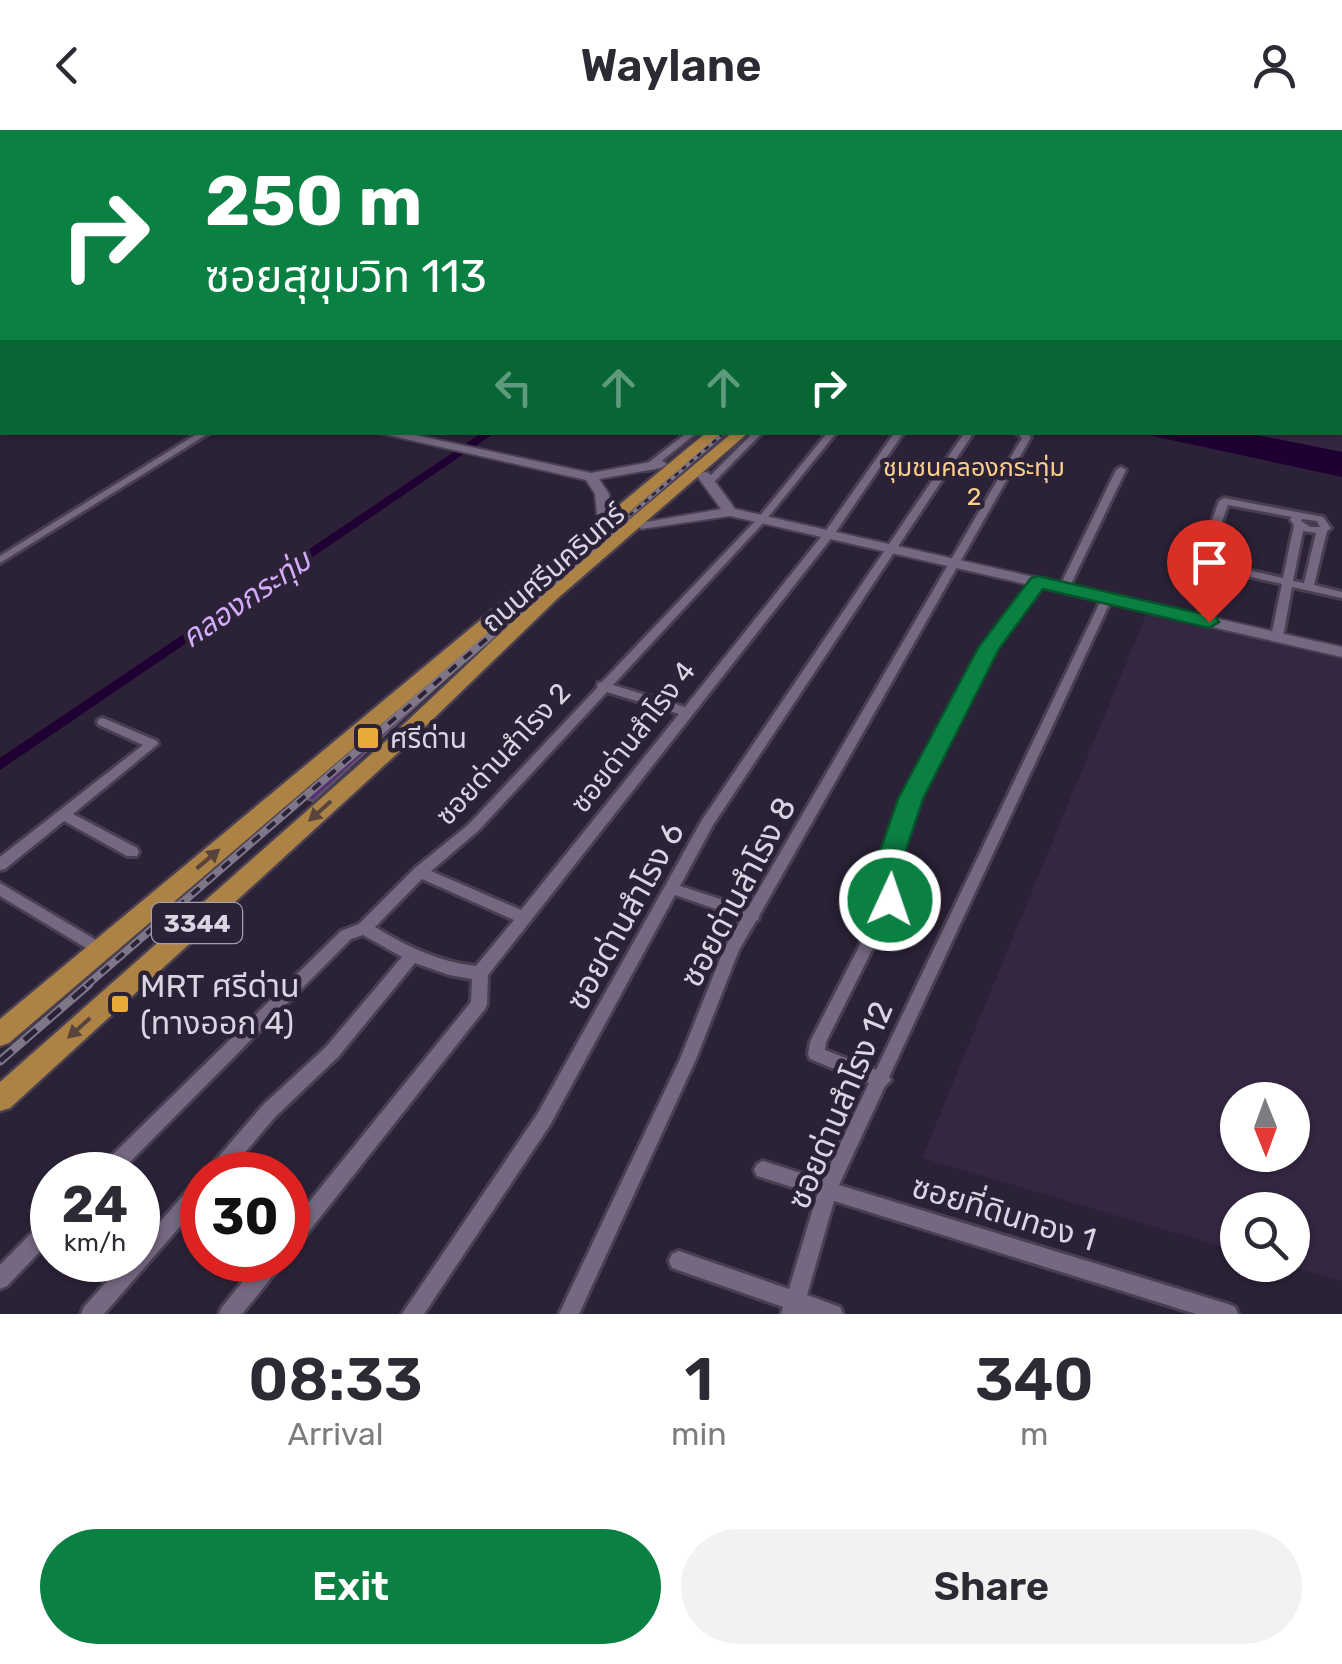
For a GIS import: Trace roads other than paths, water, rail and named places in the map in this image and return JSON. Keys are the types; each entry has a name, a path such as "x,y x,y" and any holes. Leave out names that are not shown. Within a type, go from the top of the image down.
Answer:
{"main road":[{"path":"408,435 591,478 654,466"},
{"name":"ถนนศรีนครินทร์","path":"0,1035 712,435"},
{"name":"ถนนศรีนครินทร์","path":"356,736 446,649 604,514 654,466 696,436"},
{"name":"ถนนศรีนครินทร์","path":"0,1099 393,746 646,526 707,479 737,441"},
{"name":"ถนนศรีนครินทร์","path":"393,746 552,594 737,441"},
{"path":"591,478 602,494 604,514"},
{"path":"707,479 730,512"},
{"path":"646,526 730,512 1342,652"}],"street":[{"path":"0,560 201,435"},
{"path":"707,479 756,435"},
{"name":"ซอยด่านสำโรง 2","path":"127,1152 346,935 364,928 420,872 473,828 762,519 831,435"},
{"name":"ซอยด่านสำโรง 4","path":"480,973 684,711 829,534 898,435"},
{"name":"ซอยด่านสำโรง 6","path":"412,1314 544,1119 708,823 968,435"},
{"name":"ซอยด่านสำโรง 8","path":"570,1314 688,1059 732,949 955,564 1026,438 1022,435"},
{"path":"1064,588 1120,470"},
{"path":"1342,525 1323,526 1224,501 1203,559 1211,565 1342,595"},
{"path":"1277,637 1302,520"},
{"path":"1308,588 1323,526"},
{"path":"882,1080 816,1054 818,1042 890,900 887,868 911,799 989,648 1038,582"},
{"name":"ซอยด่านสำโรง 12","path":"793,1307 828,1189 1106,598"},
{"path":"602,686 684,711"},
{"path":"0,865 152,744 103,722"},
{"path":"63,814 132,852"},
{"path":"420,872 525,918"},
{"path":"0,888 101,950"},
{"path":"670,888 753,916"},
{"path":"310,1215 479,1004 480,973 459,972 412,955 364,928"},
{"path":"233,1152 269,1110 332,1052 412,955"},
{"name":"ซอยที่ดินทอง 1","path":"762,1170 1228,1314"},
{"path":"91,1314 180,1213"},
{"path":"0,1278 30,1248"},
{"path":"678,1261 793,1307 833,1314"},
{"path":"229,1314 255,1282"}],"waterway":[{"name":"คลองกระทุ่ม","path":"0,765 487,435"}],"railway":[{"path":"622,522 722,435"},
{"path":"86,986 625,519"},
{"path":"0,1061 89,984"}],"place":[{"name":"ศรีด่าน","path":"368,738"},
{"name":"MRT ศรีด่าน (ทางออก 4)","path":"120,1004"}],"district":[{"name":"ชุมชนคลองกระทุ่ม 2","path":"974,482"}]}
